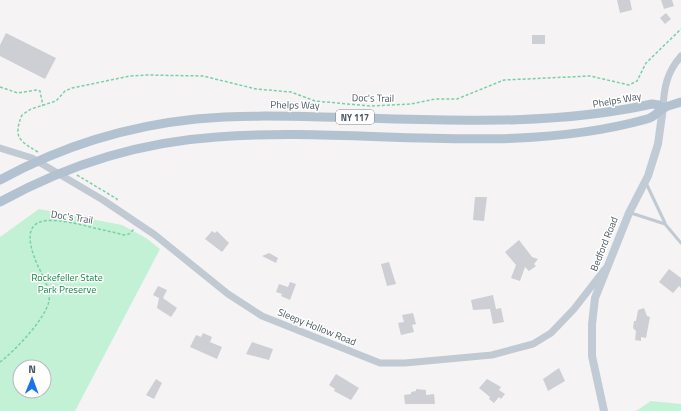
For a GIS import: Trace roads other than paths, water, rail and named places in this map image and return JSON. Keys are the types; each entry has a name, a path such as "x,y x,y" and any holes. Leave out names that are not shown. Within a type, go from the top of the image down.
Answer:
{"main road":[{"name":"NY 117","path":"0,202 42,181 105,157 141,148 198,139 272,135 472,139 524,137 575,132 625,124 653,117 663,108 681,102"},
{"name":"Phelps Way","path":"0,180 50,156 94,141 137,129 176,122 215,118 273,116 524,120 600,115 652,104 659,105 663,108"},
{"name":"Bedford Road","path":"604,411 592,356 592,324 595,298 606,267 629,213 645,182 658,144 663,108"}],"street":[{"path":"663,108 664,88 667,76 681,56"},
{"name":"Sleepy Hollow Road","path":"0,148 32,158 85,189 178,252 228,294 262,316 380,363 406,363 492,355 534,344 552,333 574,309 606,267"}],"lane":[{"path":"645,182 665,224 681,243"},
{"path":"629,213 665,224"}],"park label":[{"name":"Rockefeller State Park Preserve","path":"67,282"}]}
